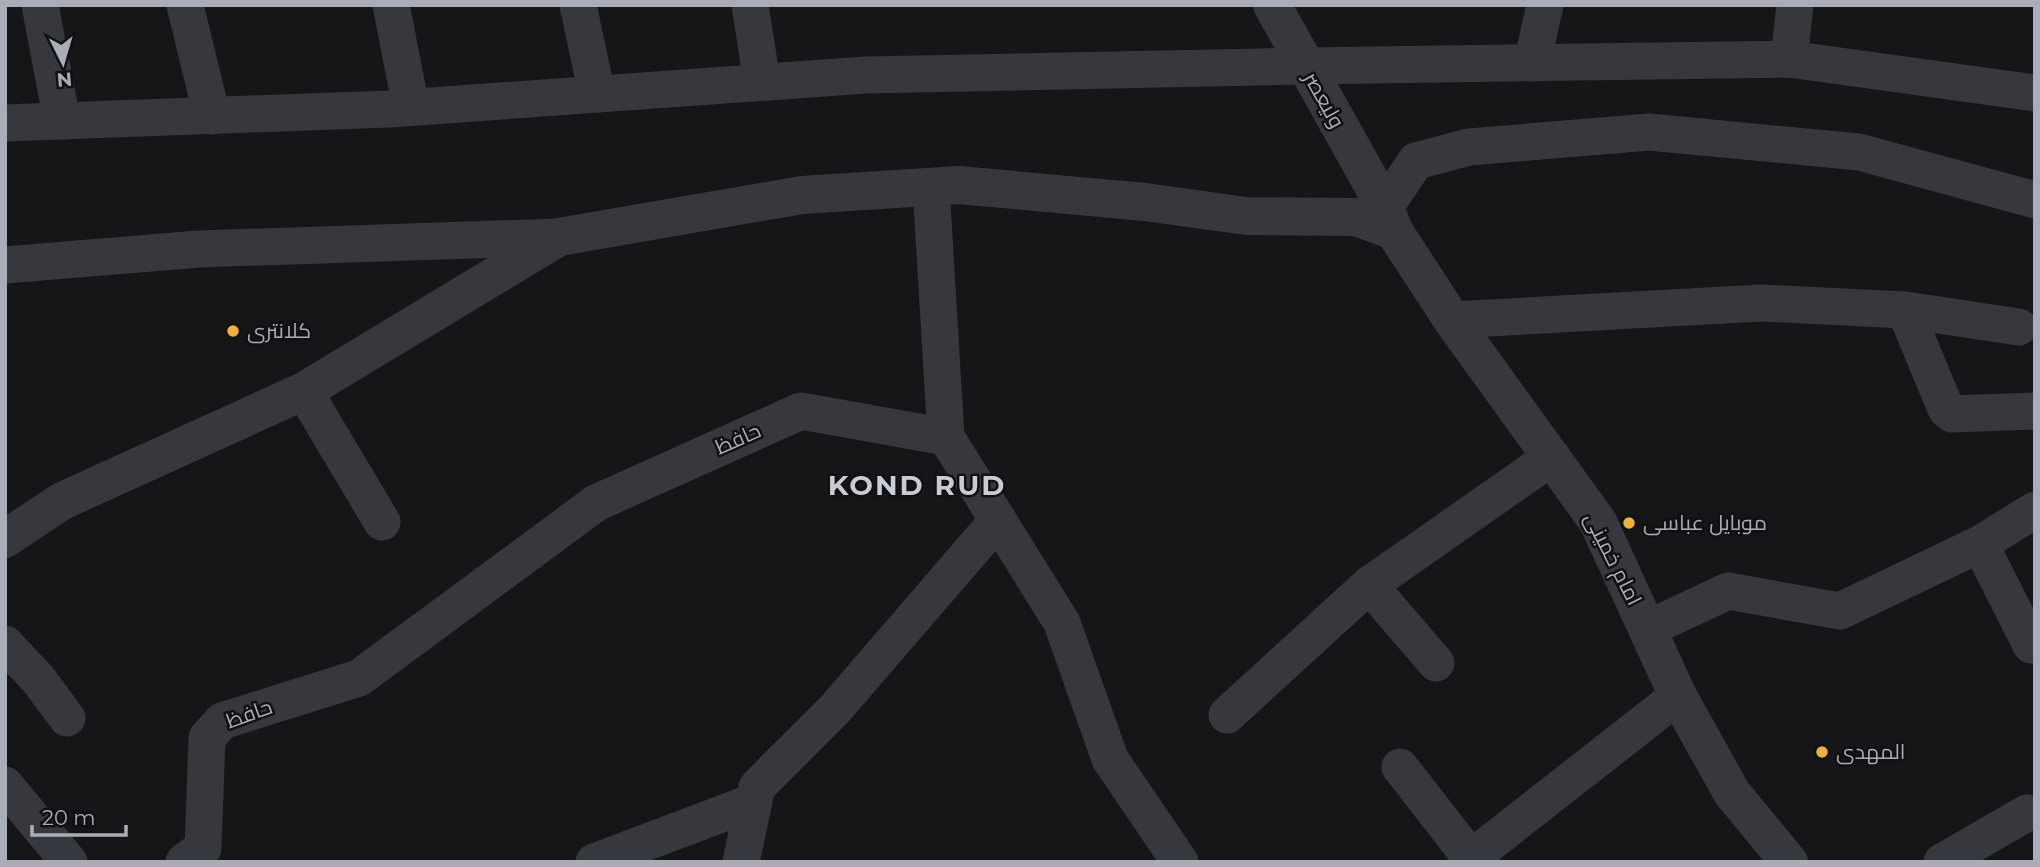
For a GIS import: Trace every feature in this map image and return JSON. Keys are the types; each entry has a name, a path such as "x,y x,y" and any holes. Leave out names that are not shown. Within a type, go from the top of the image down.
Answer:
{"street":[{"path":"40,5 62,121"},
{"path":"185,5 212,116"},
{"path":"391,5 411,107"},
{"path":"578,5 597,94"},
{"path":"750,5 762,82"},
{"name":"ولیعصر","path":"1272,5 1385,211"},
{"path":"1532,63 1545,5"},
{"path":"1789,59 1795,5"},
{"path":"5,123 411,107 866,75 1313,80 1532,63 1789,59 2035,93"},
{"path":"5,265 199,249 559,237 802,195 959,185 1246,216 1356,217 1385,211 1416,161 1469,147 1649,132 1859,152 2035,200"},
{"path":"931,187 946,437 1062,623 1110,759 1173,859"},
{"name":"امام خمینی","path":"1385,211 1452,320 1598,522 1678,696 1732,793 1789,862"},
{"path":"5,539 62,501 304,391 559,237"},
{"path":"1452,320 1761,303 1905,310 2019,327"},
{"path":"1905,310 1946,409 1952,414 2035,411"},
{"path":"304,391 382,522"},
{"name":"حافظ","path":"184,862 203,848 207,738 222,721 359,678 596,503 801,411 946,437"},
{"path":"1227,715 1369,585 1552,457"},
{"path":"1647,629 1728,591 1840,611 1980,544 2035,510"},
{"path":"741,862 757,787 835,709 998,520"},
{"path":"1980,544 2031,645"},
{"path":"1369,585 1436,663"},
{"path":"5,643 38,679 67,718"},
{"path":"1400,767 1470,861 1678,696"},
{"path":"5,785 69,862"},
{"path":"594,862 753,802"},
{"path":"1942,862 2027,813"}],"place":[{"name":"کلانتری","path":"233,331"},
{"name":"موبایل عباسی","path":"1629,523"},
{"name":"المهدی","path":"1822,752"}],"district":[{"name":"KOND RUD","path":"917,485"}]}
